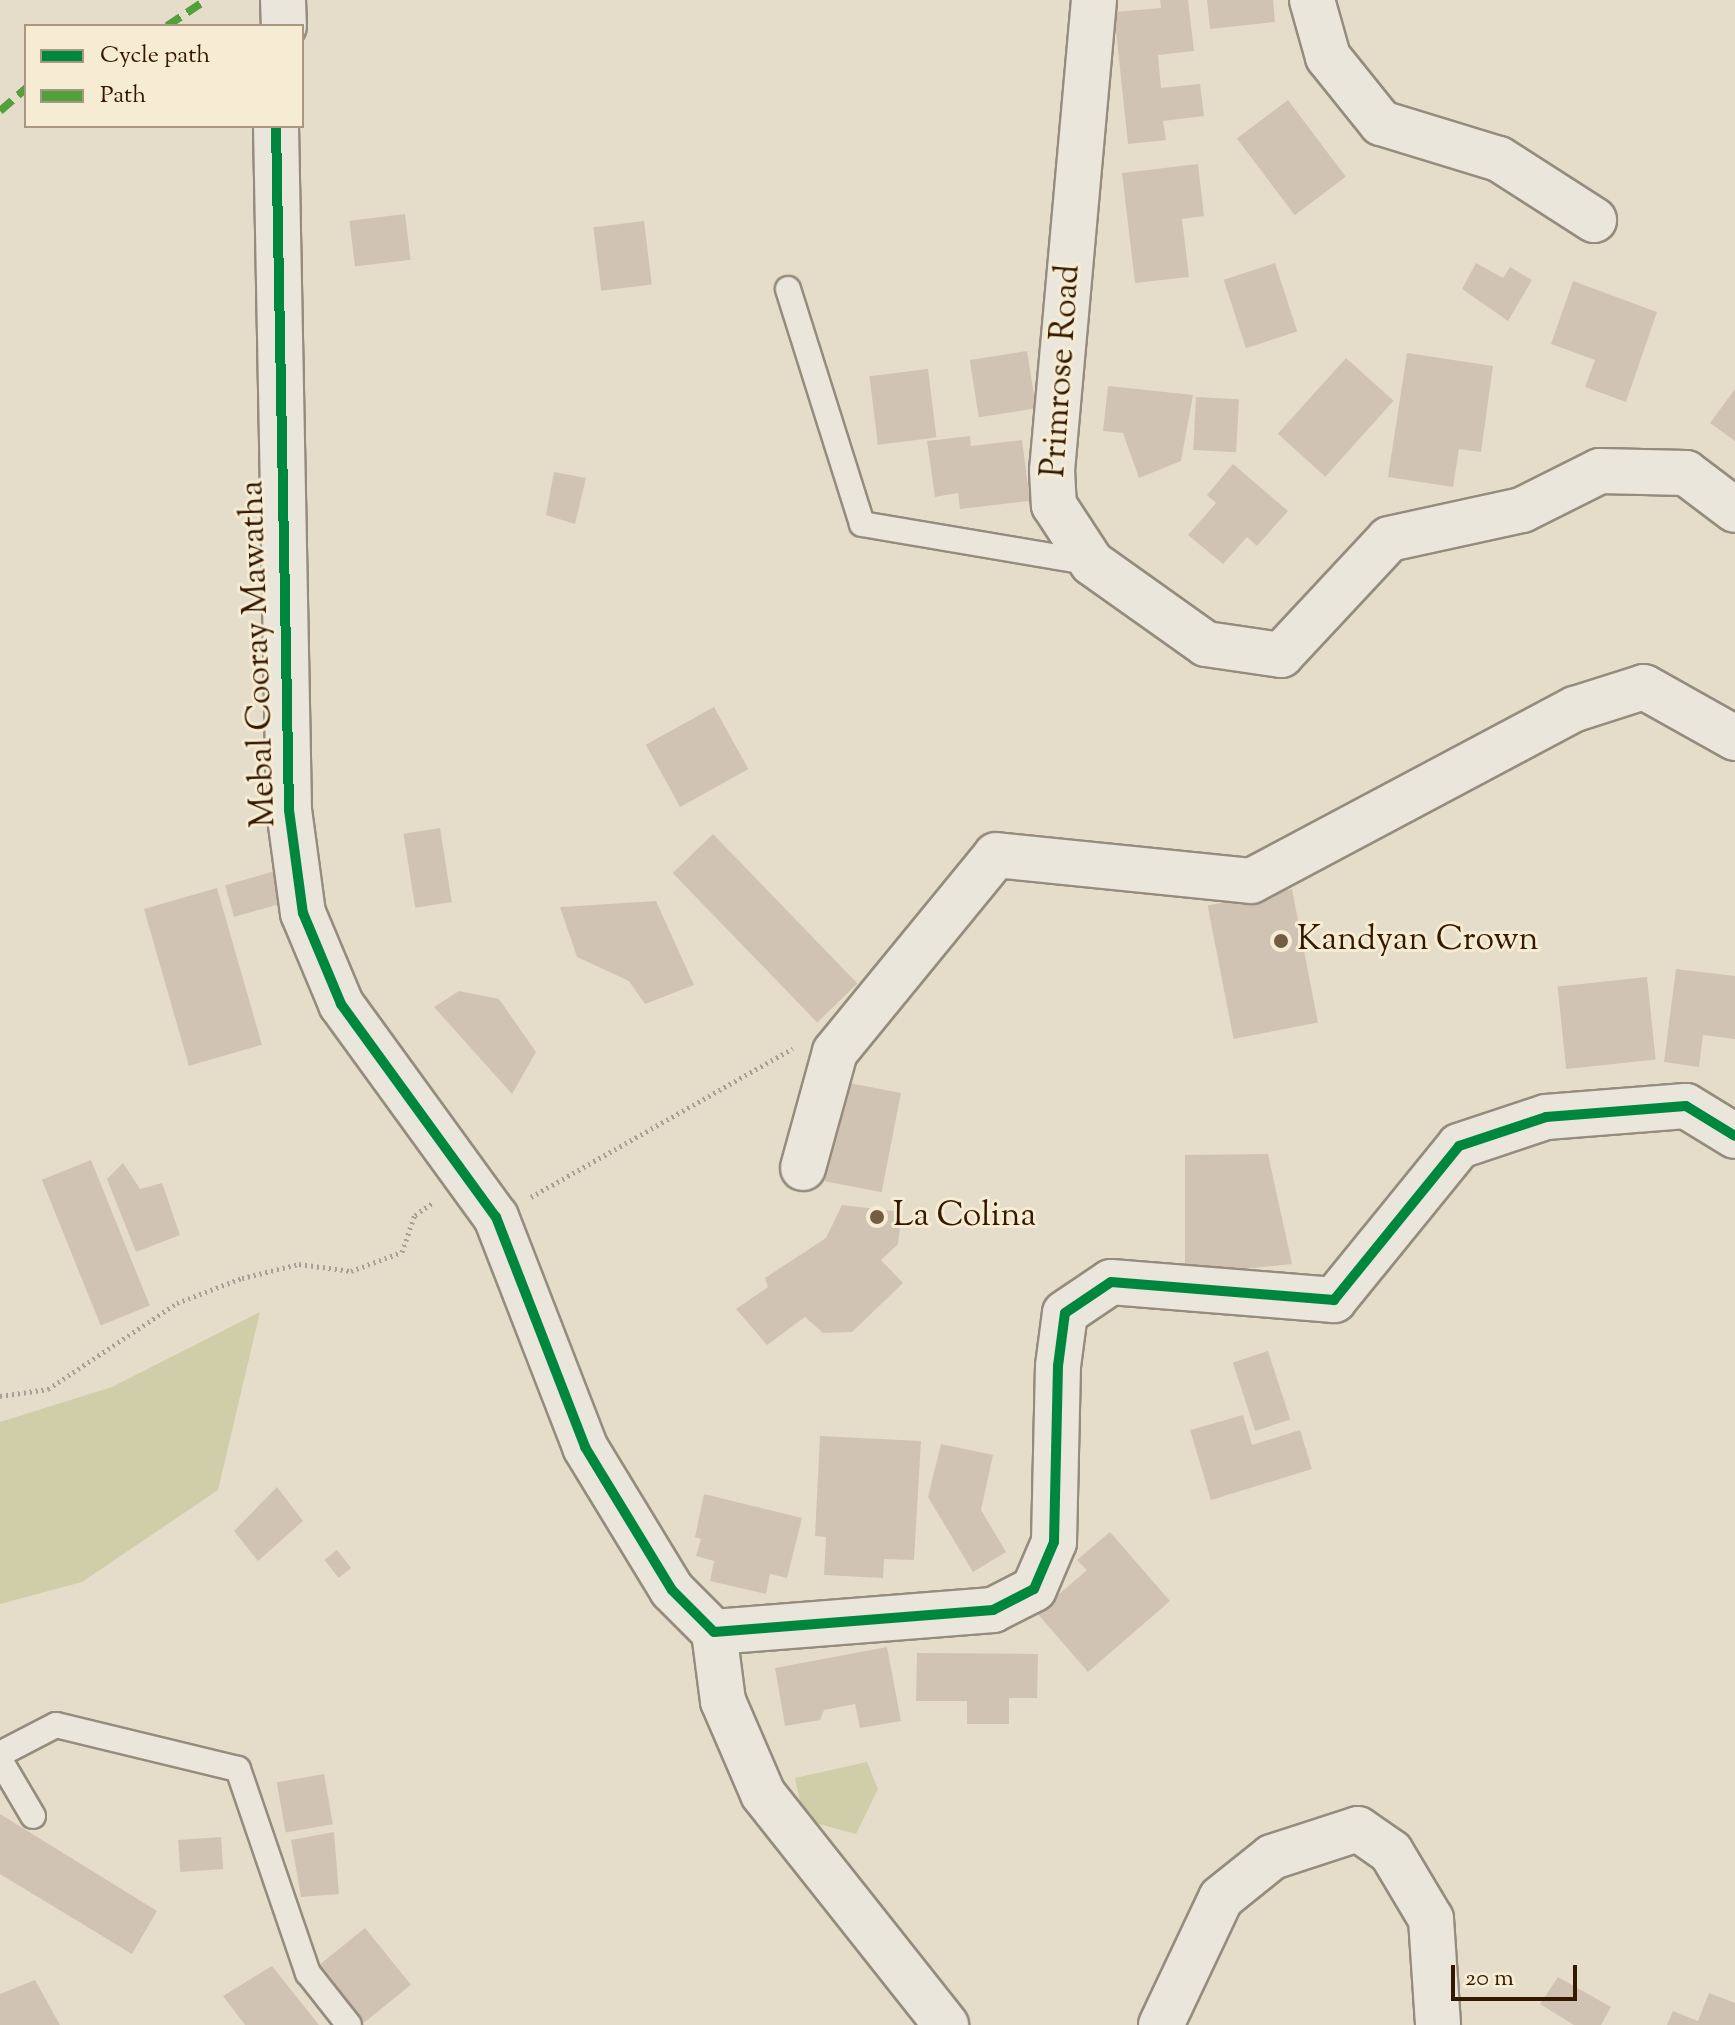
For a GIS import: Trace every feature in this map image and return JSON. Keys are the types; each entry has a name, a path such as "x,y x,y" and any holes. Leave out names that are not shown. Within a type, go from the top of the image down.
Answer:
{"street":[{"path":"283,0 284,24"},
{"name":"Primrose Road","path":"1094,0 1052,470 1054,505 1092,563 1206,644 1281,655 1389,539 1522,510 1600,471 1686,473 1735,510"},
{"path":"1312,0 1328,57 1381,123 1499,159 1594,220"},
{"name":"Mebal Cooray Mawatha","path":"276,128 289,810 303,913 341,1004 496,1217 585,1447 672,1590 714,1632"},
{"path":"803,1168 835,1052 996,855 1251,881 1575,709 1644,687 1735,738"},
{"path":"946,2025 763,1794 723,1701 714,1632 993,1610 1034,1589 1054,1542 1058,1366 1065,1313 1111,1282 1334,1300 1459,1146 1546,1117 1686,1106 1735,1136"},
{"path":"1161,2025 1221,1898 1272,1857 1358,1829 1391,1852 1431,1919 1438,2025"}],"lane":[{"path":"788,289 862,524 1092,563"},
{"path":"33,1816 0,1757 56,1725 238,1769 308,1973 349,2025"}],"path":[{"path":"0,1396 48,1389 177,1303 242,1278 299,1264 351,1271 402,1252 415,1215 440,1197 496,1217 790,1047 835,1052"}],"green space":[{"path":"260,1312 218,1490 82,1582 0,1604 0,1422 112,1387"},
{"path":"867,1762 878,1789 856,1834 804,1820 795,1778"}],"building":[{"path":"1160,0 1188,0 1194,51 1158,55 1161,88 1200,84 1204,116 1163,121 1166,140 1128,144 1114,12 1161,8"},
{"path":"1207,0 1273,0 1275,22 1210,29"},
{"path":"1288,100 1346,177 1295,215 1237,139"},
{"path":"1198,164 1204,216 1182,219 1189,277 1135,283 1122,173"},
{"path":"405,214 411,260 355,266 349,221"},
{"path":"644,221 652,285 601,291 593,227"},
{"path":"1275,263 1297,331 1246,348 1224,280"},
{"path":"1476,263 1503,278 1510,267 1532,280 1508,321 1462,289"},
{"path":"1573,281 1657,312 1626,402 1585,387 1595,360 1551,344"},
{"path":"1027,351 1036,408 979,417 970,360"},
{"path":"1407,353 1493,366 1481,452 1459,449 1453,487 1388,477"},
{"path":"1346,358 1394,401 1325,477 1278,434"},
{"path":"928,369 936,437 878,445 869,376"},
{"path":"1108,386 1193,395 1181,461 1139,478 1123,433 1103,431"},
{"path":"1735,389 1735,441 1710,423"},
{"path":"1196,397 1239,399 1236,452 1193,450"},
{"path":"970,436 971,446 1022,440 1030,501 960,509 958,493 935,497 927,441"},
{"path":"1233,464 1288,511 1257,546 1247,537 1223,564 1188,535 1216,503 1207,495"},
{"path":"554,472 586,478 575,524 546,515"},
{"path":"714,707 748,769 680,807 646,745"},
{"path":"440,828 452,902 415,908 403,834"},
{"path":"713,834 857,984 817,1023 673,873"},
{"path":"275,871 284,903 234,917 225,885"},
{"path":"217,888 262,1045 189,1066 144,909"},
{"path":"1292,889 1318,1023 1234,1039 1208,905"},
{"path":"656,901 694,985 645,1004 629,981 577,957 560,907"},
{"path":"1676,969 1735,976 1735,1039 1703,1035 1699,1067 1664,1062"},
{"path":"1647,977 1656,1060 1566,1069 1557,986"},
{"path":"459,991 499,999 536,1052 512,1094 434,1007"},
{"path":"844,1082 901,1093 882,1192 825,1181"},
{"path":"1268,1154 1292,1264 1185,1275 1185,1155"},
{"path":"91,1160 150,1306 101,1325 42,1180"},
{"path":"123,1163 140,1189 162,1183 180,1235 136,1252 107,1179"},
{"path":"842,1205 902,1212 898,1244 881,1260 903,1283 852,1332 823,1333 805,1317 767,1345 736,1309 768,1287 765,1278 826,1238"},
{"path":"1268,1351 1290,1419 1255,1431 1233,1362"},
{"path":"1243,1415 1252,1445 1300,1430 1312,1469 1211,1500 1190,1430"},
{"path":"820,1436 921,1441 914,1560 884,1559 883,1578 824,1575 826,1537 815,1536"},
{"path":"941,1444 993,1455 981,1510 1006,1552 973,1572 928,1497"},
{"path":"277,1487 303,1521 258,1561 234,1531"},
{"path":"704,1494 802,1518 787,1578 770,1574 766,1594 710,1581 714,1561 696,1556 701,1539 695,1537"},
{"path":"1110,1532 1170,1601 1088,1672 1037,1613 1087,1570 1077,1560"},
{"path":"337,1550 351,1568 339,1578 324,1560"},
{"path":"887,1647 901,1721 860,1728 855,1704 824,1710 820,1720 785,1726 775,1668"},
{"path":"917,1653 1038,1654 1037,1698 1009,1698 1009,1724 967,1724 967,1701 916,1701"},
{"path":"324,1774 333,1824 286,1833 277,1782"},
{"path":"0,1814 157,1911 132,1954 0,1874"},
{"path":"334,1832 339,1894 301,1897 291,1840"},
{"path":"221,1837 223,1869 180,1872 178,1840"},
{"path":"365,1928 411,1985 364,2022 318,1966"},
{"path":"272,1966 319,2025 245,2025 223,1996"},
{"path":"1558,1977 1611,2007 1601,2025 1574,2025 1540,2004"},
{"path":"35,1980 60,2025 0,2025 0,1994"},
{"path":"1709,1993 1735,2003 1735,2025 1667,2025 1673,2011 1698,2021"}],"marked path":[{"path":"170,24 206,0"},
{"path":"0,111 24,90"}],"cycle path":[{"path":"276,128 289,810 303,913 341,1004 496,1217 585,1447 672,1590 714,1632 993,1610 1034,1589 1054,1542 1058,1366 1065,1313 1111,1282 1334,1300 1459,1146 1546,1117 1686,1106 1735,1136"}],"place":[{"name":"Kandyan Crown","path":"1281,941"},
{"name":"La Colina","path":"877,1217"}]}
